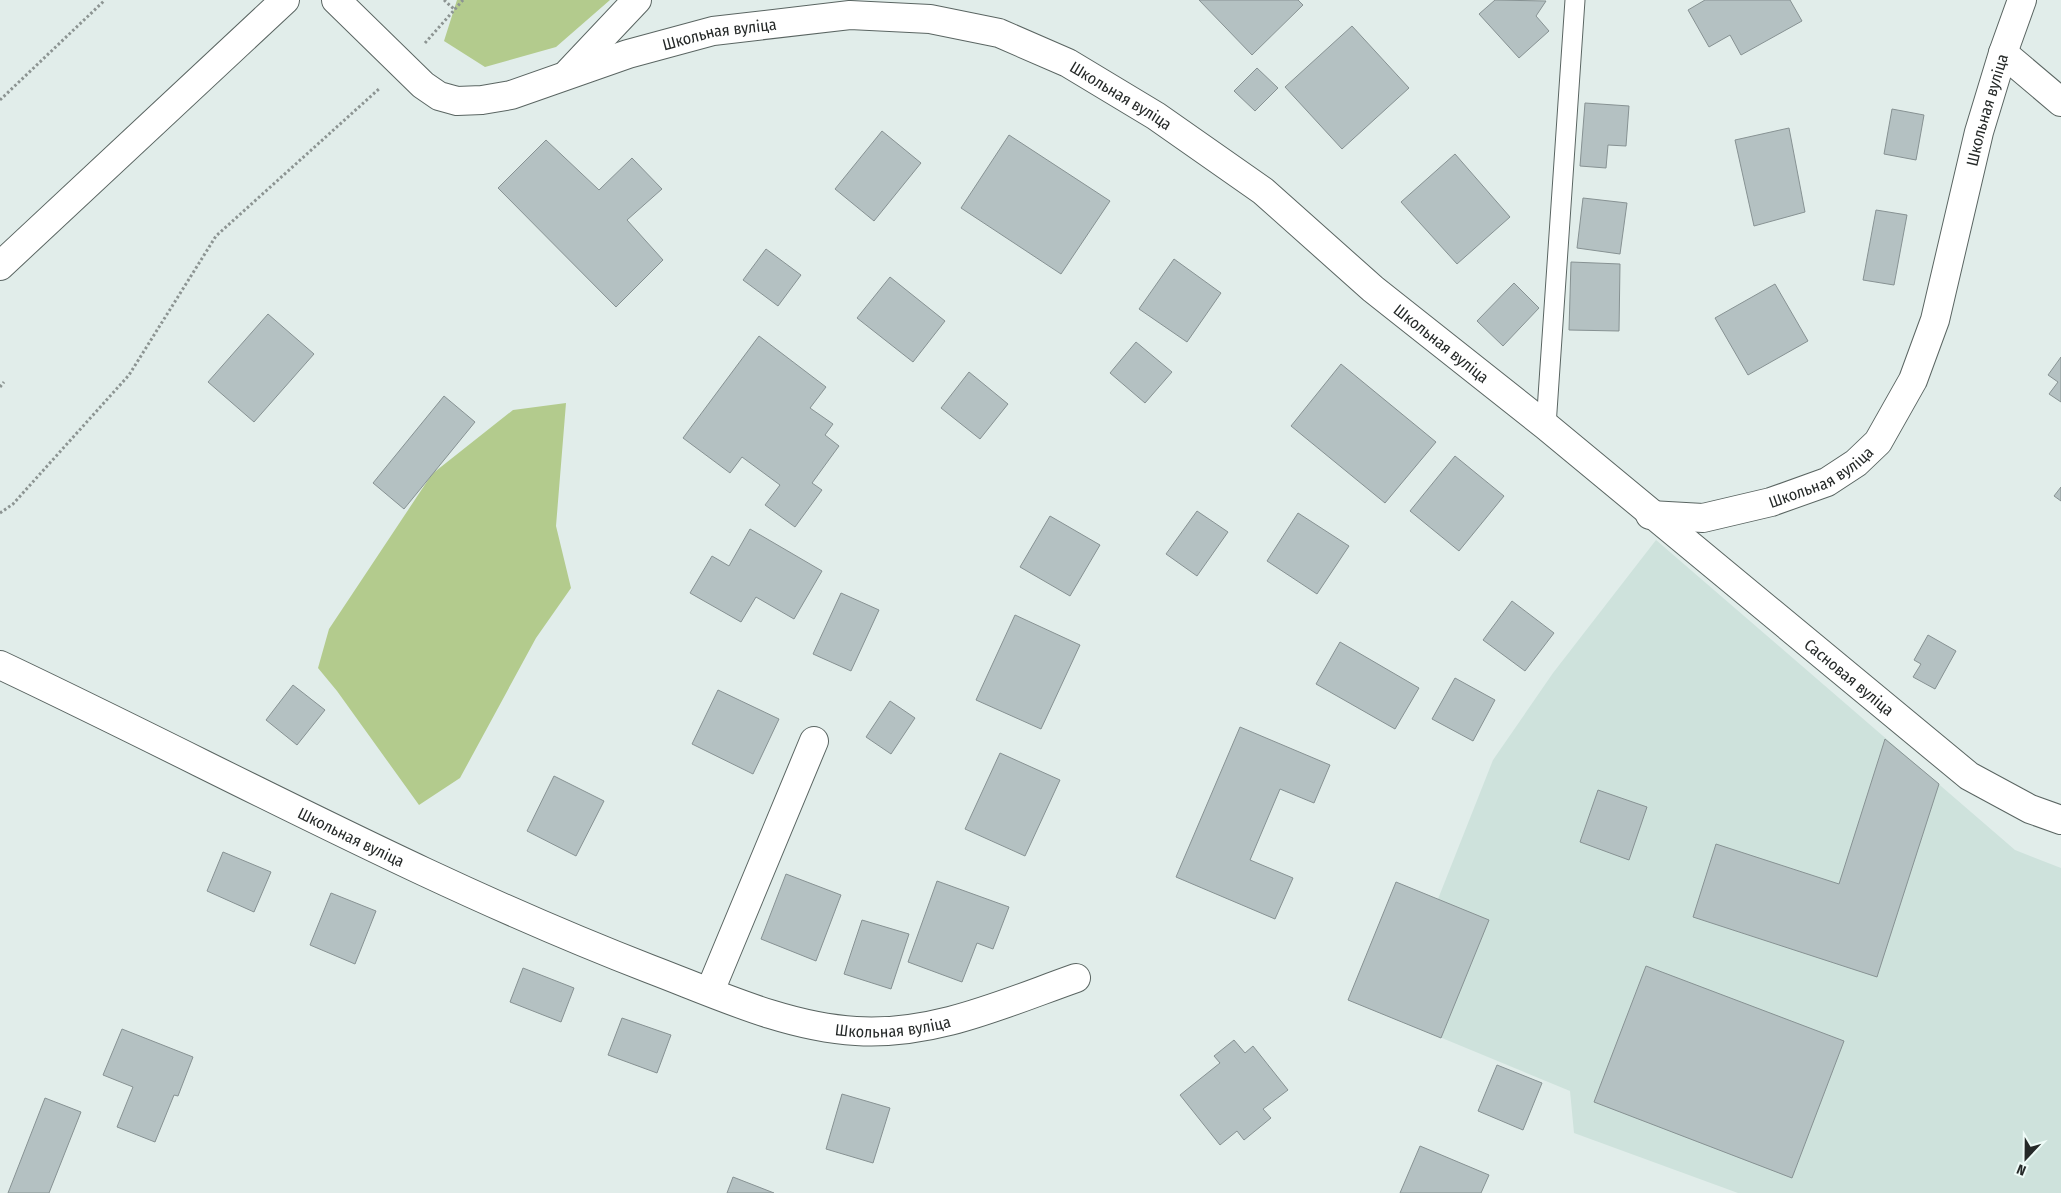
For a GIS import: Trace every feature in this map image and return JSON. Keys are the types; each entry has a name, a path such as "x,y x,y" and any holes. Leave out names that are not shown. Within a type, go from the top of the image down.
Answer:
{"street":[{"path":"0,266 285,0"},
{"name":"Школьная вуліца","path":"336,0 404,67 439,96 456,101 482,100 511,95 628,54 713,31 850,15 930,18 999,33 1068,63 1148,111 1263,191 1373,289 1546,426 1650,515 1703,518 1771,502 1827,482 1856,463 1878,442 1913,380 1935,320 1979,132 2002,53 2022,0"},
{"name":"Школьная вуліца","path":"565,76 636,0"},
{"path":"2002,53 2061,102"},
{"name":"Сасновая вуліца","path":"1650,515 1968,776 2030,809 2061,820"},
{"name":"Школьная вуліца","path":"0,665 327,827 594,947 710,991 801,1022 830,1029 859,1031 945,1024 1076,978"},
{"path":"710,991 814,741"}],"lane":[{"path":"1546,426 1575,0"}],"path":[{"path":"0,100 105,0"},
{"path":"444,0 454,9"},
{"path":"0,513 13,504 129,375 216,236 404,67 463,0"},
{"path":"0,387 4,382"}],"shaded area":[{"path":"1656,540 2015,850 2061,868 2061,1193 1738,1193 1574,1133 1570,1091 1396,1019 1438,899 1493,760 1553,673"}],"green space":[{"path":"457,0 610,0 556,47 485,67 444,41"},
{"path":"566,403 556,526 571,588 536,638 460,778 419,805 337,691 318,668 329,629 432,474 513,410"}],"building":[{"path":"1199,0 1298,0 1303,5 1252,55"},
{"path":"1495,0 1546,1 1536,16 1549,31 1519,58 1479,14"},
{"path":"1705,0 1790,0 1802,21 1741,55 1730,35 1709,47 1688,10"},
{"path":"1352,26 1409,88 1342,149 1285,87"},
{"path":"1257,68 1278,88 1255,111 1234,91"},
{"path":"1585,103 1629,106 1626,146 1608,145 1606,168 1580,166"},
{"path":"1892,109 1924,115 1916,160 1884,154"},
{"path":"1789,128 1805,212 1754,226 1735,140"},
{"path":"882,131 921,163 874,221 835,189"},
{"path":"1009,135 1110,201 1061,274 961,208"},
{"path":"546,140 599,190 632,158 662,189 627,220 663,260 616,307 498,188"},
{"path":"1455,154 1510,217 1457,264 1401,202"},
{"path":"1583,198 1627,203 1620,254 1577,248"},
{"path":"1876,210 1907,215 1894,285 1863,280"},
{"path":"766,249 801,275 778,306 743,280"},
{"path":"1174,259 1221,293 1187,342 1139,309"},
{"path":"1571,262 1620,264 1619,331 1569,330"},
{"path":"890,277 945,321 913,362 857,318"},
{"path":"1514,283 1539,308 1503,346 1477,321"},
{"path":"1775,284 1808,341 1748,375 1715,318"},
{"path":"268,314 314,354 254,422 208,382"},
{"path":"759,336 826,387 810,408 833,424 825,435 839,446 812,483 822,490 795,527 765,505 780,485 742,457 730,473 683,438"},
{"path":"1136,342 1172,372 1145,403 1110,373"},
{"path":"2061,357 2061,402 2049,394 2058,382 2048,375"},
{"path":"1341,364 1436,442 1385,503 1291,426"},
{"path":"969,372 1008,404 980,439 941,408"},
{"path":"444,396 475,422 404,509 373,483"},
{"path":"1455,456 1504,496 1459,551 1410,511"},
{"path":"2061,487 2061,501 2054,496"},
{"path":"1197,511 1228,532 1197,576 1166,554"},
{"path":"1298,513 1349,546 1317,594 1267,561"},
{"path":"1050,516 1100,545 1070,596 1020,567"},
{"path":"750,529 822,571 794,619 756,597 741,622 690,593 712,556 729,566"},
{"path":"841,593 879,610 851,671 813,654"},
{"path":"1512,601 1554,633 1525,671 1483,640"},
{"path":"1015,615 1080,645 1041,729 976,700"},
{"path":"1928,635 1956,651 1935,689 1913,677 1921,664 1914,660"},
{"path":"1340,642 1419,688 1395,729 1316,684"},
{"path":"1455,678 1495,700 1473,741 1432,719"},
{"path":"293,685 325,710 297,745 266,720"},
{"path":"718,690 779,719 753,774 692,744"},
{"path":"890,701 915,718 891,754 866,737"},
{"path":"1240,727 1330,765 1314,803 1280,789 1250,860 1293,878 1275,919 1176,877"},
{"path":"1885,739 1939,784 1877,977 1693,917 1716,844 1839,884"},
{"path":"1000,753 1060,780 1025,856 965,829"},
{"path":"554,776 604,801 576,856 527,831"},
{"path":"1598,790 1647,807 1629,860 1580,842"},
{"path":"223,852 271,872 254,912 207,891"},
{"path":"786,874 841,895 816,961 761,939"},
{"path":"937,881 1009,907 993,949 977,943 962,982 908,962"},
{"path":"1396,882 1489,920 1441,1038 1348,1000"},
{"path":"331,893 376,911 355,964 310,945"},
{"path":"862,920 909,934 891,989 844,974"},
{"path":"1646,966 1844,1041 1792,1178 1594,1102"},
{"path":"523,968 574,988 561,1022 510,1002"},
{"path":"622,1018 671,1035 657,1073 608,1055"},
{"path":"122,1029 193,1057 178,1096 174,1095 155,1142 117,1127 133,1087 103,1075"},
{"path":"1234,1040 1245,1053 1253,1046 1288,1090 1263,1109 1271,1118 1244,1140 1237,1131 1220,1145 1180,1095 1220,1063 1214,1056"},
{"path":"1497,1065 1542,1083 1523,1130 1478,1111"},
{"path":"842,1094 890,1108 873,1163 826,1149"},
{"path":"45,1098 81,1112 49,1193 8,1193"},
{"path":"1420,1146 1489,1175 1481,1193 1400,1193"},
{"path":"733,1177 774,1193 727,1193"}]}
